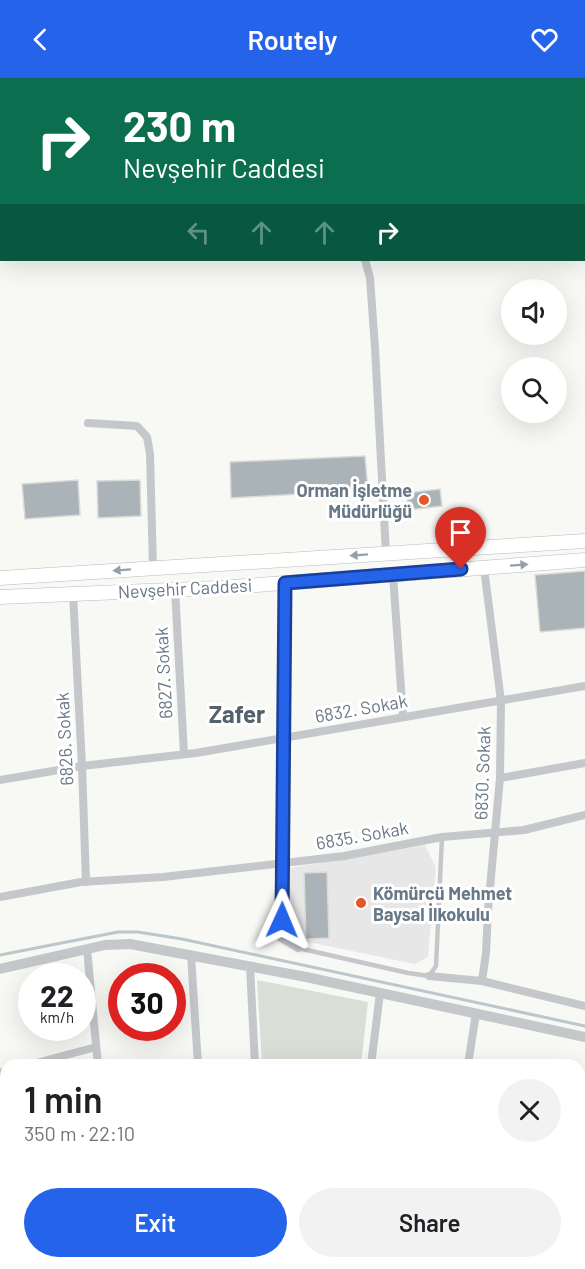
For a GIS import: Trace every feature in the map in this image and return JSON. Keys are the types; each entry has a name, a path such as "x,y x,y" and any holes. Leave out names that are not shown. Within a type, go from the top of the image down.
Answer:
{"main road":[{"name":"Nevşehir Caddesi","path":"0,578 585,541"},
{"name":"Nevşehir Caddesi","path":"0,597 285,583 585,560"}],"street":[{"path":"365,261 370,278 375,348 386,554"},
{"path":"88,423 137,426 147,437 150,454 153,568"},
{"name":"6830. Sokak","path":"482,981 500,778 501,701 484,568"},
{"path":"393,574 403,717"},
{"path":"285,583 284,864 281,939 298,948"},
{"name":"6827. Sokak","path":"175,589 184,754"},
{"name":"6826. Sokak","path":"73,594 86,882"},
{"name":"6832. Sokak","path":"0,780 82,766 184,754 585,686"},
{"path":"500,778 585,763"},
{"name":"6835. Sokak","path":"0,897 86,882 163,877 344,856 442,837 524,830 585,815"},
{"path":"0,969 105,945 130,944 250,966 585,1037"},
{"path":"87,949 97,1059"},
{"path":"190,955 198,1059"},
{"path":"250,966 255,1059"},
{"path":"429,976 482,981 585,1006"},
{"path":"372,1059 380,993"},
{"path":"469,1059 476,1013"},
{"path":"51,1059 96,1047"}],"lane":[{"path":"298,948 429,976 436,966 442,837"}],"shaded area":[{"name":"Kömürcü Mehmet Baysal İlkokulu","path":"425,845 436,868 428,957 415,964 289,938 290,868"},
{"path":"257,980 368,1002 362,1059 262,1059"}],"building":[{"path":"365,456 368,490 231,498 230,462"},
{"path":"78,480 80,515 25,519 22,484"},
{"path":"140,480 141,516 98,518 97,481"},
{"name":"Orman İşletme Müdürlüğü","path":"440,489 442,506 408,510 406,493"},
{"path":"585,571 585,628 540,632 535,575"},
{"path":"327,872 329,938 306,939 304,873"}],"waterway":[{"path":"0,955 118,932 138,932 182,939 585,1026"}],"place":[{"name":"Orman İşletme Müdürlüğü","path":"424,500"},
{"name":"Kömürcü Mehmet Baysal İlkokulu","path":"361,903"}],"district":[{"name":"Zafer","path":"237,713"}],"route":[{"path":"282,920 285,583 461,569"}]}
